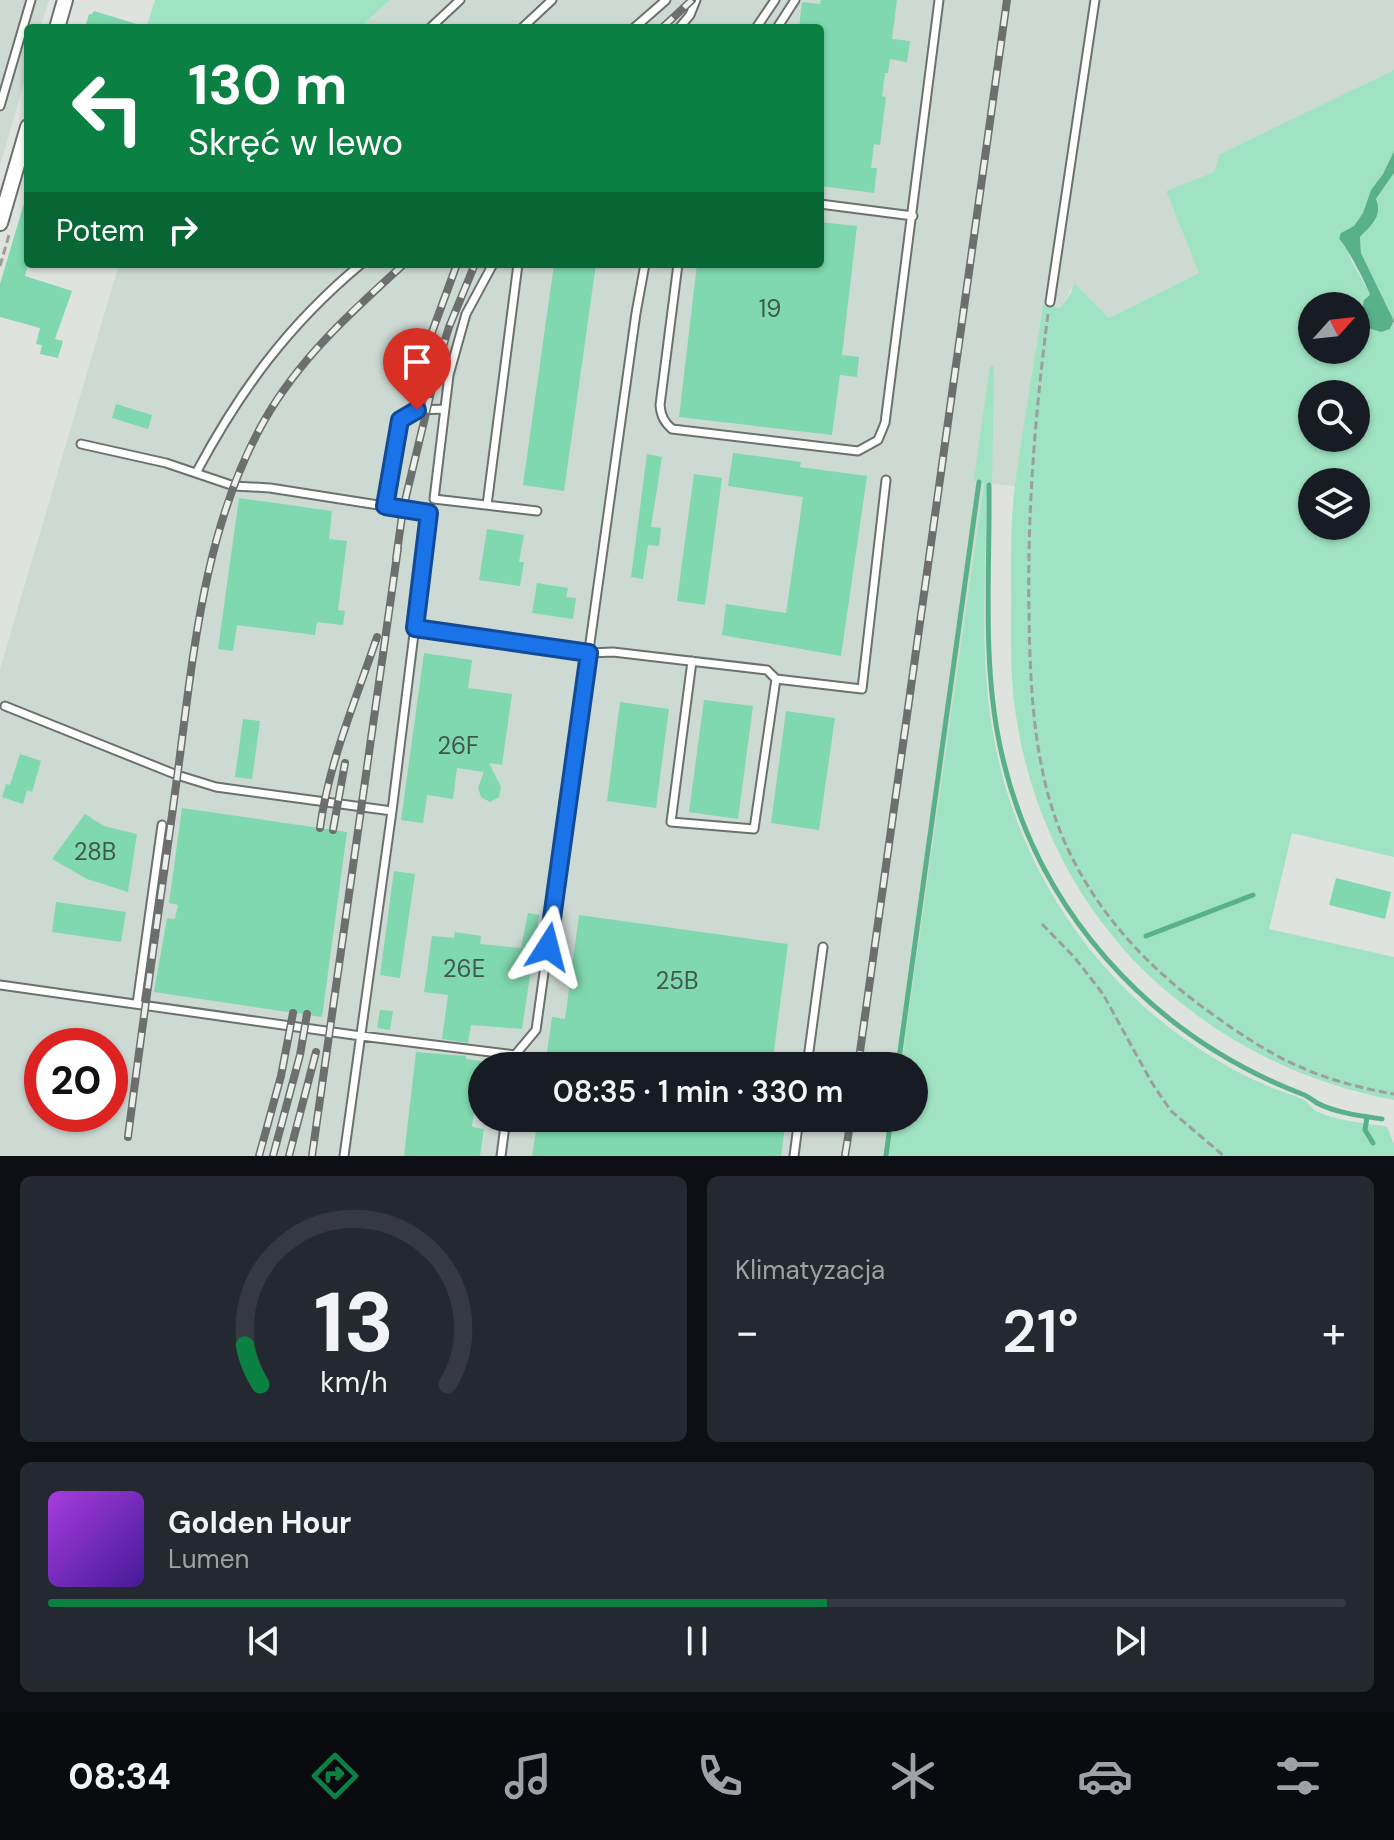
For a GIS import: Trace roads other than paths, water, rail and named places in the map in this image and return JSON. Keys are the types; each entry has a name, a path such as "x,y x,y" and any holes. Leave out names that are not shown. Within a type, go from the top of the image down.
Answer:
{"street":[{"path":"58,24 65,0"},
{"path":"0,223 24,141"}],"lane":[{"path":"0,106 31,0"},
{"path":"434,24 460,0"},
{"path":"526,24 552,0"},
{"path":"639,24 666,0"},
{"path":"682,24 696,0"},
{"path":"759,24 775,0"},
{"path":"780,24 795,0"},
{"path":"677,268 660,405 665,423 672,429 858,451 878,440 885,423 939,0"},
{"path":"1050,302 1095,0"},
{"path":"824,205 913,216"},
{"path":"196,473 217,433 262,364 320,298 356,268"},
{"path":"491,268 466,314 449,375 434,499 537,511"},
{"path":"487,505 517,268"},
{"path":"518,1052 536,1030 644,268"},
{"path":"385,506 400,420 417,410 445,409"},
{"path":"81,444 166,463 234,486 270,488 429,513 344,1156"},
{"path":"415,628 589,653 613,652 767,670 776,679 862,689 886,480"},
{"path":"692,661 671,822 754,829 776,679"},
{"path":"5,706 177,775 216,787 392,811"},
{"path":"137,1004 162,825"},
{"path":"809,1052 823,947"},
{"path":"0,985 491,1052"},
{"path":"501,1156 504,1132"},
{"path":"794,1156 797,1132"}],"waterway":[{"path":"900,1052 979,482"},
{"path":"989,485 989,649 1000,746 1016,805 1040,860 1070,912 1106,959 1148,1001 1195,1038 1246,1069 1317,1103 1349,1114 1382,1119"},
{"path":"1146,936 1253,895"},
{"path":"1367,1117 1365,1130 1373,1143"},
{"path":"886,1156 889,1132"}],"railway":[{"path":"666,24 692,0"},
{"path":"860,1052 1007,0"},
{"path":"128,1137 195,641 227,505 243,462 264,421 293,377 346,318 400,268"},
{"path":"419,394 428,343 456,268"},
{"path":"396,559 403,509 438,363 473,268"},
{"path":"312,1156 398,548"},
{"path":"320,828 336,755 377,637"},
{"path":"333,830 345,763"},
{"path":"259,1156 281,1076 293,1013"},
{"path":"273,1156 300,1055 307,1014"},
{"path":"289,1156 316,1052"},
{"path":"845,1156 849,1132"}]}
